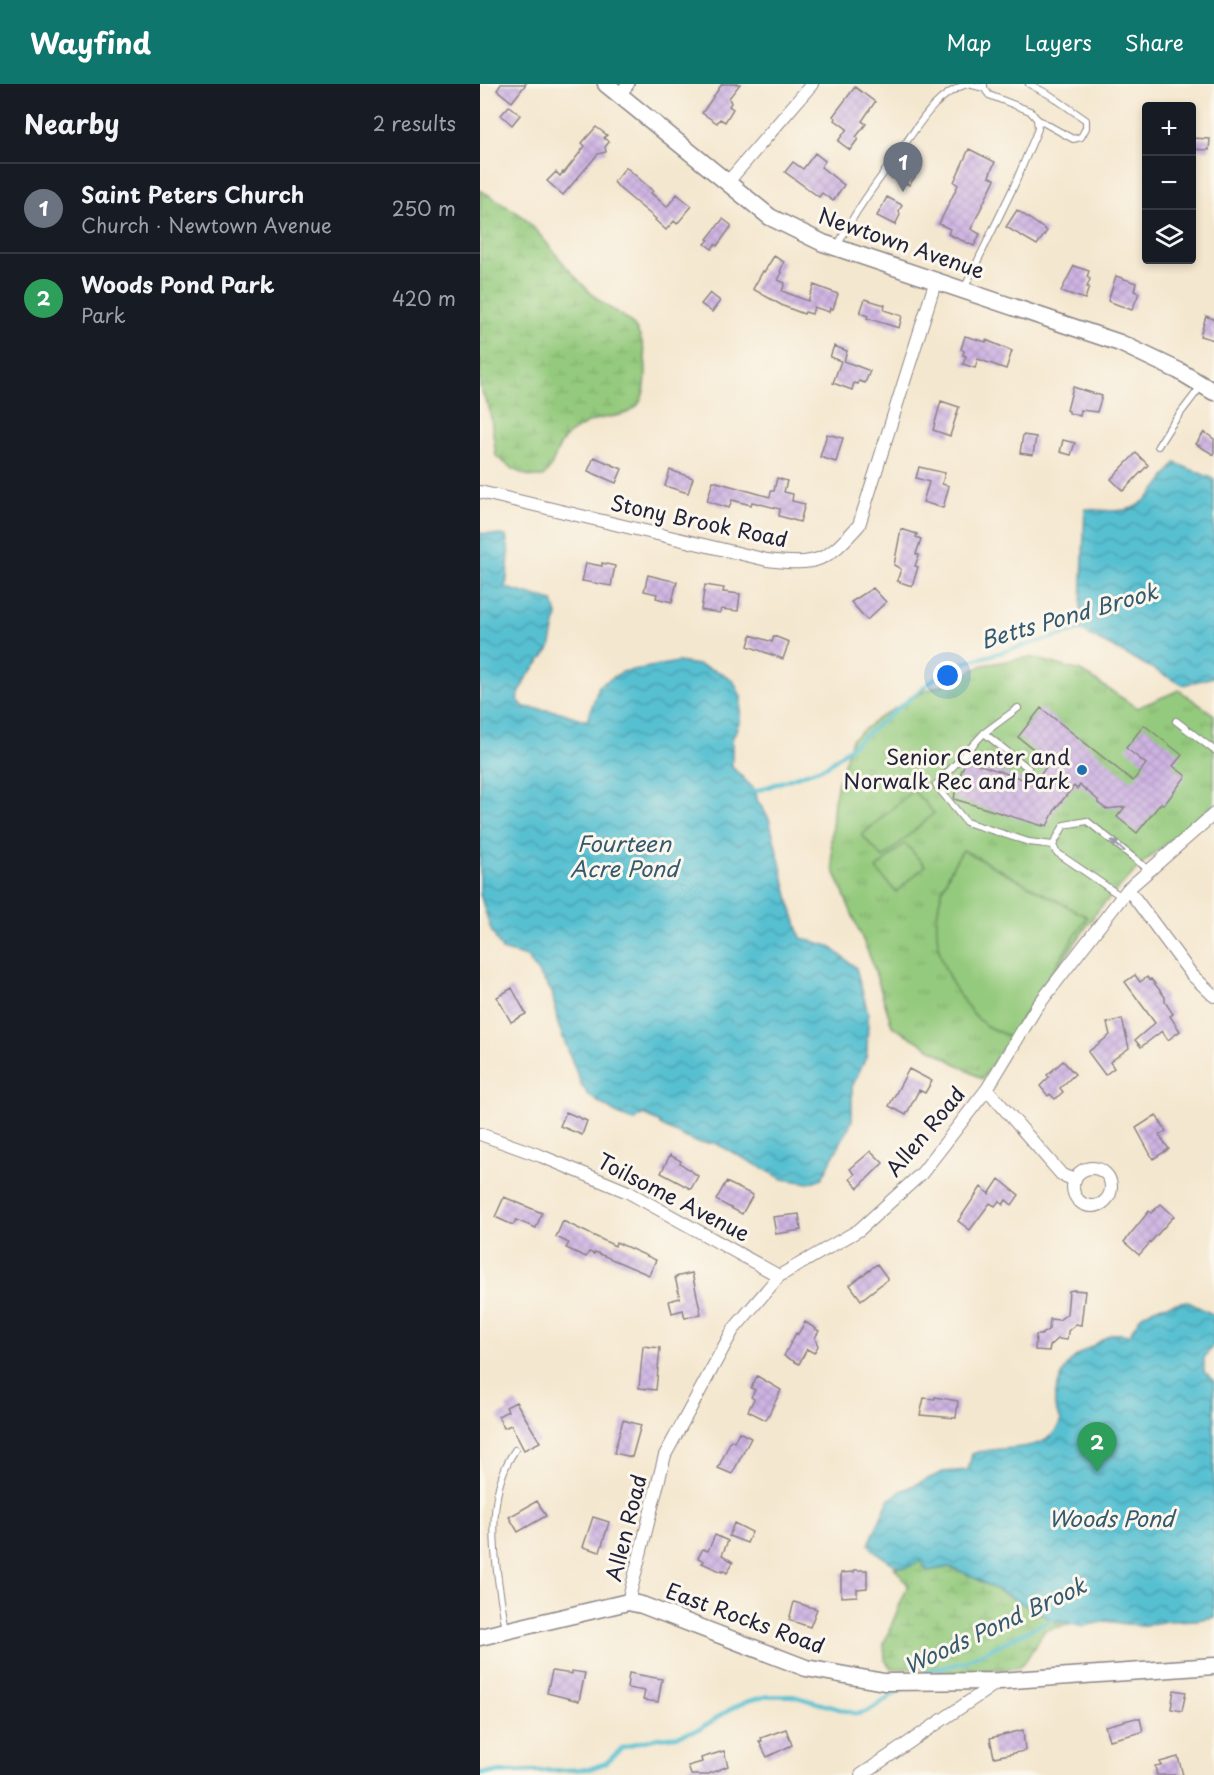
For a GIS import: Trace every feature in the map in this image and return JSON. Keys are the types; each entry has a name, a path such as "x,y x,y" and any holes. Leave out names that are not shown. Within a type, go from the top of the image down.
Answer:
{"street":[{"name":"Newtown Avenue","path":"606,84 623,89 727,183 789,228 837,248 1120,343 1179,371 1208,388"},
{"path":"727,183 812,84"},
{"name":"Stony Brook Road","path":"480,492 767,560 797,563 821,559 838,548 859,525 936,280"},
{"name":"Allen Road","path":"628,1602 665,1455 733,1330 779,1276 859,1230 922,1173 987,1089 1036,1008 1125,893 1214,814"},
{"path":"1125,893 1192,975 1214,996"},
{"path":"987,1089 1062,1175 1075,1180"},
{"name":"Toilsome Avenue","path":"480,1134 628,1192 779,1276"},
{"name":"East Rocks Road","path":"480,1637 628,1602 642,1605 806,1668 884,1682 999,1681 1214,1666"},
{"path":"861,1775 999,1681"}],"lane":[{"path":"837,248 849,222 919,121 954,88 967,84 984,86 989,95 1030,111 1037,119 1074,139 1080,137 1086,128 1086,120 1050,95 1029,84"},
{"path":"964,290 1014,186 1038,129 1037,119"},
{"path":"1158,446 1170,427 1208,388"},
{"path":"1018,708 984,733 936,785 966,822 1029,842 1053,845"},
{"path":"1176,721 1214,750"},
{"path":"984,733 1028,768"},
{"path":"1053,845 1064,825 1087,821 1150,871"},
{"path":"1053,845 1056,852 1125,893"},
{"path":"506,1630 495,1557 496,1510 501,1474 515,1450"}],"green space":[{"path":"480,190 526,220 590,292 633,324 640,336 645,354 644,392 637,406 624,414 595,420 570,434 562,442 543,477 523,474 496,456 490,411 480,388"},
{"path":"1030,657 1081,671 1137,708 1179,690 1214,715 1214,804 1143,863 1097,911 982,1079 892,1026 872,962 833,868 831,840 834,801 852,739 880,717 924,691 951,682 983,665"},
{"path":"913,790 934,813 883,858 862,835"},
{"path":"905,843 925,866 896,892 876,869"},
{"path":"963,850 1087,917 1010,1037 985,1025 967,1006 948,975 941,957 937,921 939,903 952,867"},
{"path":"920,1560 940,1569 949,1567 974,1576 1055,1621 1073,1624 1045,1630 1026,1660 1017,1668 957,1672 891,1668 885,1660 884,1643 908,1585 894,1567 908,1566"}],"water":[{"path":"1175,463 1214,479 1214,677 1183,685 1080,630 1085,509 1118,511 1137,506 1153,492"},
{"name":"Fourteen Acre Pond","path":"480,533 506,536 509,554 506,588 553,601 557,615 550,649 526,678 517,699 524,707 560,712 587,721 599,686 622,672 678,662 698,665 722,673 734,682 741,697 740,720 732,740 732,767 756,791 757,800 769,819 801,938 829,946 856,968 868,1013 867,1055 852,1087 852,1121 822,1178 809,1183 783,1179 715,1143 697,1143 643,1114 634,1121 589,1096 581,1084 558,1024 552,992 527,957 502,950 491,930 480,894"},
{"name":"Woods Pond","path":"1186,1301 1214,1315 1214,1344 1204,1358 1204,1372 1214,1380 1214,1617 1140,1626 1106,1621 1084,1626 1055,1621 965,1573 949,1567 928,1571 920,1561 910,1566 899,1567 876,1553 869,1544 889,1500 901,1491 943,1472 968,1470 972,1454 1035,1445 1046,1440 1055,1432 1061,1420 1055,1407 1057,1389 1062,1375 1072,1360 1111,1335 1129,1335 1141,1316 1154,1308"}],"building":[{"path":"501,84 526,84 512,102 497,90"},
{"path":"722,84 740,84 729,98 731,103 729,106 733,109 725,122 720,119 717,123 702,113"},
{"path":"855,87 875,102 862,121 866,124 850,150 838,141 847,129 833,116"},
{"path":"509,106 520,115 512,125 501,115"},
{"path":"596,127 607,135 604,138 609,142 605,147 606,152 598,154 563,195 547,181 556,172 560,176 564,173 585,146 582,143"},
{"path":"1196,138 1210,139 1209,150 1196,149"},
{"path":"969,149 995,162 989,176 995,179 971,229 980,234 974,246 948,234 950,229 939,224 958,185 954,182"},
{"path":"815,153 825,161 821,167 844,185 833,201 822,193 819,197 785,172 793,162 803,169"},
{"path":"626,167 667,207 677,194 692,206 677,224 674,221 666,230 614,182"},
{"path":"903,169 915,177 909,185 897,178"},
{"path":"887,197 902,205 895,225 877,216"},
{"path":"1017,210 1047,231 1037,245 1006,227"},
{"path":"723,219 731,227 717,246 715,244 712,249 705,244"},
{"path":"774,256 784,262 778,280 785,283 782,291 808,301 814,285 838,294 833,309 830,308 829,312 814,307 812,314 805,312 804,314 783,306 753,289"},
{"path":"1074,266 1089,271 1087,277 1090,279 1087,287 1089,287 1085,299 1061,291"},
{"path":"1116,276 1136,283 1134,291 1139,293 1132,310 1108,301"},
{"path":"710,293 720,301 712,312 701,304"},
{"path":"865,299 885,305 884,310 902,316 899,328 867,318 868,316 860,313"},
{"path":"1206,316 1214,319 1214,340 1200,336"},
{"path":"965,336 986,342 986,340 1012,351 1006,369 978,359 975,368 963,364 966,356 963,355 964,351 961,349"},
{"path":"834,346 847,351 844,361 870,371 865,383 859,381 858,384 854,383 852,390 833,383 841,361 830,357"},
{"path":"1073,387 1102,396 1097,412 1081,410 1080,416 1069,413 1067,410"},
{"path":"941,401 959,407 950,436 933,430"},
{"path":"1204,432 1214,439 1214,455 1196,444"},
{"path":"827,434 843,438 836,462 820,457"},
{"path":"1023,435 1036,437 1033,455 1020,453"},
{"path":"1063,440 1075,443 1071,455 1060,452"},
{"path":"1136,453 1148,465 1123,491 1111,479"},
{"path":"594,457 622,469 616,483 588,471"},
{"path":"919,467 945,473 942,484 949,486 943,508 923,502 929,482 916,478"},
{"path":"670,470 693,478 688,493 665,486"},
{"path":"777,478 787,481 784,492 793,494 792,501 805,504 800,522 779,516 780,509 752,502 751,505 732,500 729,508 707,501 713,481 770,497"},
{"path":"901,529 917,534 916,537 921,539 916,554 919,555 915,566 918,567 912,586 897,581 901,569 894,565"},
{"path":"586,563 615,566 611,586 582,581"},
{"path":"648,575 677,582 672,602 656,598 657,594 644,591"},
{"path":"705,585 724,588 723,592 740,594 738,611 721,609 720,613 701,610"},
{"path":"873,588 886,602 867,620 851,602"},
{"path":"751,635 772,642 774,636 789,642 783,659 748,646"},
{"name":"Senior Center and Norwalk Rec and Park","path":"1041,708 1133,781 1146,764 1126,748 1144,725 1182,755 1173,766 1186,776 1164,805 1161,803 1137,833 1117,817 1125,807 1106,809 1080,785 1077,789 1074,786 1056,808 1047,826 954,799 957,783 966,760 1034,783 1050,762 1018,737"},
{"path":"1135,975 1140,982 1147,977 1151,979 1165,997 1165,1002 1173,1014 1170,1016 1180,1031 1168,1040 1162,1031 1141,1047 1135,1040 1155,1023 1125,982"},
{"path":"512,988 526,1014 511,1022 497,997"},
{"path":"1122,1019 1129,1048 1110,1062 1114,1068 1105,1075 1088,1052 1110,1035 1107,1023"},
{"path":"1063,1061 1075,1074 1060,1088 1063,1092 1055,1099 1050,1094 1048,1096 1040,1086 1049,1077 1047,1075"},
{"path":"909,1069 932,1081 925,1093 919,1090 906,1115 889,1106"},
{"path":"566,1112 587,1121 582,1135 560,1126"},
{"path":"1156,1115 1166,1131 1159,1135 1169,1149 1153,1159 1136,1128"},
{"path":"871,1151 883,1163 858,1188 850,1179 855,1174 850,1169"},
{"path":"670,1155 681,1161 680,1163 698,1176 691,1189 661,1173"},
{"path":"999,1179 1019,1195 1012,1205 1006,1200 1003,1205 999,1201 995,1206 990,1203 970,1230 958,1221 981,1187 989,1194"},
{"path":"726,1182 753,1195 742,1214 716,1200"},
{"path":"504,1197 542,1213 536,1228 516,1220 513,1225 495,1217"},
{"path":"1161,1204 1174,1216 1139,1255 1124,1242 1149,1211 1151,1213"},
{"path":"799,1214 801,1230 776,1234 773,1217"},
{"path":"563,1221 615,1246 616,1242 656,1260 649,1275 595,1252 594,1254 589,1252 586,1257 566,1248 569,1243 556,1237"},
{"path":"877,1264 888,1279 861,1300 850,1285"},
{"path":"692,1273 701,1314 685,1318 683,1310 672,1313 669,1301 680,1298 675,1277"},
{"path":"1069,1291 1085,1291 1081,1325 1076,1324 1068,1331 1067,1340 1058,1339 1050,1346 1049,1351 1035,1350 1036,1335 1041,1335 1049,1329 1050,1319 1059,1320 1067,1314"},
{"path":"805,1322 819,1331 815,1338 818,1346 814,1353 807,1349 799,1364 784,1356 796,1333 798,1334"},
{"path":"643,1346 660,1348 656,1390 639,1388"},
{"path":"757,1376 781,1390 766,1420 748,1411 754,1399 751,1397 755,1390 751,1388"},
{"path":"935,1397 958,1401 956,1418 920,1415 924,1398 935,1399"},
{"path":"516,1402 540,1442 524,1450 511,1425 504,1428 498,1416 508,1411 506,1407"},
{"path":"623,1420 641,1425 632,1457 614,1453"},
{"path":"739,1432 751,1438 732,1474 718,1468 731,1440 734,1442"},
{"path":"537,1501 546,1516 518,1532 509,1517"},
{"path":"593,1517 609,1522 600,1552 583,1547"},
{"path":"734,1523 752,1532 747,1543 729,1536"},
{"path":"715,1535 728,1541 722,1555 733,1562 727,1573 702,1563 704,1561 698,1558 703,1549 708,1551"},
{"path":"854,1570 867,1570 867,1588 857,1589 857,1596 841,1597 841,1573 854,1572"},
{"path":"794,1602 817,1609 810,1627 789,1620"},
{"path":"552,1671 585,1673 579,1701 547,1693"},
{"path":"629,1673 662,1679 658,1702 643,1700 645,1691 627,1688"},
{"path":"1174,1690 1186,1692 1182,1711 1171,1709"},
{"path":"1140,1718 1143,1732 1109,1740 1105,1726"},
{"path":"786,1729 792,1745 767,1757 759,1741 762,1741 761,1738"},
{"path":"1023,1730 1025,1751 994,1757 990,1738"},
{"path":"724,1751 728,1766 706,1775 691,1775 688,1766 702,1762 701,1758"},
{"path":"1178,1757 1183,1775 1157,1775 1155,1766 1161,1765 1160,1762"}],"waterway":[{"name":"Betts Pond Brook","path":"756,791 827,766 949,667 1083,629"},
{"name":"Woods Pond Brook","path":"923,1675 929,1671 964,1662 1056,1617"},
{"name":"Woods Pond Brook","path":"480,1773 589,1769 606,1763 622,1748 700,1729 729,1710 748,1701 768,1696 793,1696 857,1714 868,1711 902,1689"}],"place":[{"name":"Saint Peters Church","path":"903,192"},
{"name":"Senior Center and Norwalk Rec and Park","path":"1082,770"},
{"name":"Woods Pond Park","path":"1097,1472"}]}
